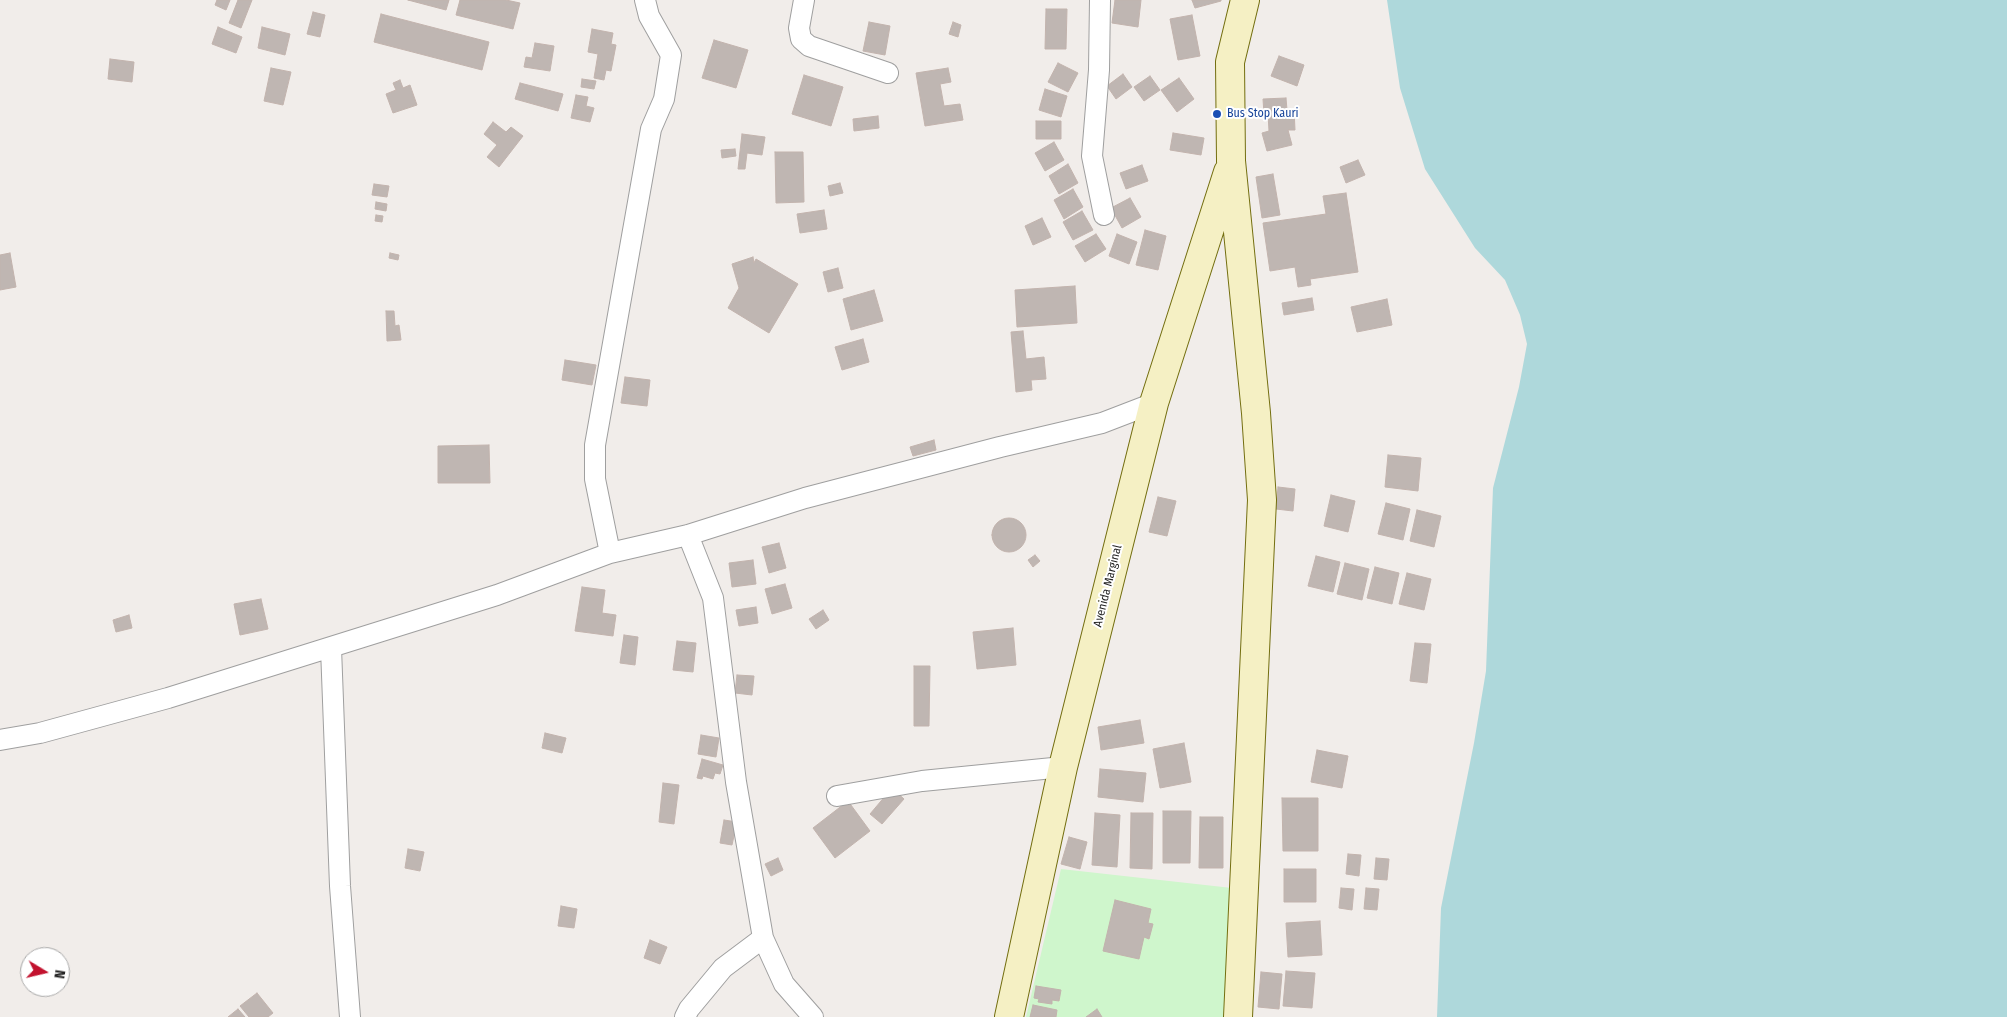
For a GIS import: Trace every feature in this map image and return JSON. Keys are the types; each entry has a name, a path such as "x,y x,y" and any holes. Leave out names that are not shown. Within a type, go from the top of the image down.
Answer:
{"street":[{"path":"610,553 595,479 595,445 651,129 664,99 671,54 649,16 644,0"},
{"path":"804,0 799,28 801,39 809,46 888,73"},
{"path":"1100,0 1099,70 1092,156 1104,215"},
{"name":"Avenida Marginal","path":"1238,1017 1262,500 1256,413 1231,161 1230,62 1245,0"},
{"name":"Avenida Marginal","path":"1009,1017 1063,767 1154,403 1231,161"},
{"path":"0,740 40,733 168,698 497,595 610,553 688,535 805,498 1000,447 1102,423 1154,403"},
{"path":"688,535 714,598 736,782 763,938 784,984 813,1017"},
{"path":"331,648 340,886 350,1017"},
{"path":"837,796 922,781 1063,767"},
{"path":"685,1017 722,968 763,938"}],"green space":[{"path":"1061,869 1232,888 1230,1017 1026,1017"}],"water":[{"path":"1387,0 2007,0 2007,1017 1437,1017 1441,908 1474,743 1486,671 1493,488 1519,387 1527,344 1520,315 1505,280 1475,248 1425,169 1400,88"}],"building":[{"path":"217,0 230,0 226,10 215,5"},
{"path":"238,0 252,0 241,28 229,23"},
{"path":"408,0 449,0 446,10"},
{"path":"460,0 506,0 520,3 513,29 456,15"},
{"path":"1115,0 1141,0 1138,27 1112,23"},
{"path":"1192,0 1221,0 1221,1 1195,8"},
{"path":"1046,9 1067,9 1066,49 1045,49"},
{"path":"313,12 325,15 320,37 307,34"},
{"path":"381,14 489,42 482,70 374,42"},
{"path":"1192,15 1200,56 1178,60 1170,19"},
{"path":"869,22 890,26 885,55 863,51"},
{"path":"953,22 961,25 958,37 949,34"},
{"path":"218,27 242,37 236,53 212,44"},
{"path":"262,27 290,34 285,55 258,48"},
{"path":"592,29 613,33 611,44 616,45 611,71 606,70 604,80 594,78 598,54 588,52"},
{"path":"714,40 748,50 736,88 702,78"},
{"path":"535,43 554,46 550,71 524,67 526,57 532,58"},
{"path":"1279,56 1304,65 1297,86 1271,76"},
{"path":"110,59 134,62 132,82 108,79"},
{"path":"1058,63 1078,73 1068,92 1048,82"},
{"path":"271,68 291,72 283,105 264,101"},
{"path":"948,68 951,82 940,84 944,106 960,104 963,120 925,126 916,73"},
{"path":"1123,74 1132,87 1116,99 1107,86"},
{"path":"804,75 843,87 831,126 792,114"},
{"path":"1150,76 1160,90 1144,101 1134,87"},
{"path":"1179,78 1194,99 1177,112 1161,90"},
{"path":"582,79 596,81 594,89 581,87"},
{"path":"400,80 403,88 410,85 417,105 393,113 386,94 396,90 393,83"},
{"path":"520,83 563,94 558,111 515,99"},
{"path":"1045,89 1067,96 1061,117 1039,110"},
{"path":"576,95 588,97 586,106 594,108 590,122 571,118"},
{"path":"1286,98 1287,110 1294,109 1295,130 1288,130 1292,145 1267,151 1262,133 1269,131 1268,114 1264,114 1263,99"},
{"path":"878,116 879,128 854,131 853,119"},
{"path":"1036,121 1061,121 1061,139 1036,139"},
{"path":"493,122 506,132 511,127 523,136 499,167 487,157 497,145 484,134"},
{"path":"1173,133 1204,138 1201,155 1170,150"},
{"path":"742,134 765,137 762,155 747,153 745,169 738,169"},
{"path":"1054,142 1064,160 1045,171 1035,153"},
{"path":"735,149 736,156 722,158 721,150"},
{"path":"775,152 803,152 804,202 776,203"},
{"path":"1358,160 1365,175 1346,183 1340,167"},
{"path":"1068,164 1078,183 1059,194 1049,176"},
{"path":"1142,165 1148,181 1126,189 1120,173"},
{"path":"1273,174 1280,215 1262,218 1256,177"},
{"path":"840,183 843,193 830,196 828,186"},
{"path":"374,184 389,186 387,197 372,195"},
{"path":"1073,189 1083,207 1064,219 1054,200"},
{"path":"1346,193 1358,272 1310,279 1311,285 1298,287 1295,267 1270,271 1263,223 1326,214 1323,196"},
{"path":"1130,198 1141,217 1122,228 1111,208"},
{"path":"376,202 387,204 386,211 375,209"},
{"path":"824,210 827,229 800,233 797,214"},
{"path":"1082,211 1093,230 1073,240 1063,222"},
{"path":"376,215 383,216 382,222 375,221"},
{"path":"1042,218 1051,237 1033,245 1025,226"},
{"path":"1145,230 1166,236 1158,270 1136,265"},
{"path":"1096,234 1106,249 1085,262 1075,246"},
{"path":"1117,234 1137,242 1129,264 1109,256"},
{"path":"10,253 16,287 0,290 0,255"},
{"path":"390,253 399,255 398,260 389,258"},
{"path":"753,257 754,263 756,259 798,284 769,333 728,308 739,288 732,264"},
{"path":"838,268 843,288 828,292 823,272"},
{"path":"1075,286 1077,323 1017,327 1015,290"},
{"path":"874,290 883,321 851,330 843,299"},
{"path":"1312,298 1314,310 1284,315 1282,303"},
{"path":"1387,299 1392,325 1357,332 1351,307"},
{"path":"386,311 394,311 395,326 399,325 401,340 387,341"},
{"path":"1023,331 1026,359 1044,357 1046,379 1031,380 1032,390 1016,392 1011,332"},
{"path":"863,339 869,362 842,370 835,347"},
{"path":"565,360 596,365 592,385 562,380"},
{"path":"625,377 650,380 647,406 621,403"},
{"path":"934,440 936,450 913,456 910,447"},
{"path":"489,445 490,483 438,483 438,446"},
{"path":"1388,455 1421,458 1418,491 1385,487"},
{"path":"1278,487 1295,489 1293,511 1276,509"},
{"path":"1331,495 1355,501 1348,532 1324,526"},
{"path":"1158,497 1176,501 1167,536 1149,532"},
{"path":"1386,503 1410,509 1403,540 1378,534"},
{"path":"1417,510 1441,516 1434,547 1410,541"},
{"path":"1009,518 1016,519 1021,523 1025,528 1025,542 1021,547 1016,551 1009,552 1002,551 997,547 993,542 992,535 993,528 997,523 1002,519"},
{"path":"779,543 786,568 769,573 762,547"},
{"path":"1035,555 1040,561 1033,567 1028,560"},
{"path":"1316,556 1340,562 1333,592 1308,586"},
{"path":"753,560 756,584 732,587 729,563"},
{"path":"1345,563 1369,569 1362,600 1337,594"},
{"path":"1375,567 1399,573 1392,604 1367,598"},
{"path":"1407,573 1431,579 1424,610 1399,604"},
{"path":"785,584 792,608 772,614 765,589"},
{"path":"582,587 605,590 602,613 616,615 613,636 575,631"},
{"path":"261,599 268,629 240,635 234,604"},
{"path":"756,607 758,623 739,626 736,610"},
{"path":"823,610 829,620 816,629 809,619"},
{"path":"129,615 132,628 116,632 113,620"},
{"path":"1013,628 1016,665 977,669 973,632"},
{"path":"624,635 638,637 635,665 620,663"},
{"path":"677,641 696,643 693,672 673,670"},
{"path":"1415,643 1431,644 1427,683 1410,681"},
{"path":"914,666 930,666 929,726 914,726"},
{"path":"737,675 754,676 752,695 735,693"},
{"path":"1140,720 1144,743 1101,750 1098,727"},
{"path":"545,733 566,738 562,753 542,748"},
{"path":"701,735 719,738 716,757 698,754"},
{"path":"1184,743 1191,782 1160,788 1153,749"},
{"path":"1317,750 1348,756 1342,788 1311,782"},
{"path":"702,759 723,765 720,774 715,773 713,779 703,776 702,779 697,778"},
{"path":"1100,769 1146,773 1143,802 1098,797"},
{"path":"663,783 679,785 674,824 659,822"},
{"path":"892,788 904,799 882,824 870,814"},
{"path":"1282,798 1318,798 1318,851 1283,851"},
{"path":"848,801 870,831 835,858 813,828"},
{"path":"1163,811 1191,811 1190,863 1163,863"},
{"path":"1095,813 1120,815 1117,867 1092,865"},
{"path":"1131,813 1153,813 1152,869 1130,868"},
{"path":"1200,817 1223,817 1223,868 1199,868"},
{"path":"724,820 737,822 732,845 720,843"},
{"path":"1069,837 1087,842 1080,869 1061,864"},
{"path":"408,849 424,852 420,871 405,868"},
{"path":"1348,854 1361,855 1359,876 1346,874"},
{"path":"778,858 783,870 771,876 765,864"},
{"path":"1376,858 1389,859 1387,880 1374,879"},
{"path":"1284,869 1316,869 1316,902 1284,902"},
{"path":"1341,888 1354,889 1352,910 1339,908"},
{"path":"1366,888 1379,889 1377,910 1364,909"},
{"path":"1115,900 1151,909 1148,923 1153,924 1149,939 1144,937 1139,959 1103,951"},
{"path":"561,906 577,909 574,928 558,926"},
{"path":"1320,921 1322,955 1288,957 1286,923"},
{"path":"650,940 667,947 660,964 644,958"},
{"path":"1286,971 1315,973 1312,1008 1283,1006"},
{"path":"1261,972 1282,974 1279,1009 1258,1007"},
{"path":"1036,986 1061,990 1059,1001 1052,1000 1052,1004 1038,1002 1039,999 1034,998"},
{"path":"257,993 273,1013 268,1017 249,1017 240,1006"},
{"path":"1033,1005 1057,1010 1056,1017 1030,1017"},
{"path":"238,1009 245,1017 228,1017"},
{"path":"1097,1009 1102,1017 1086,1017"}],"place":[{"name":"Bus Stop Kauri","path":"1217,114"}]}
